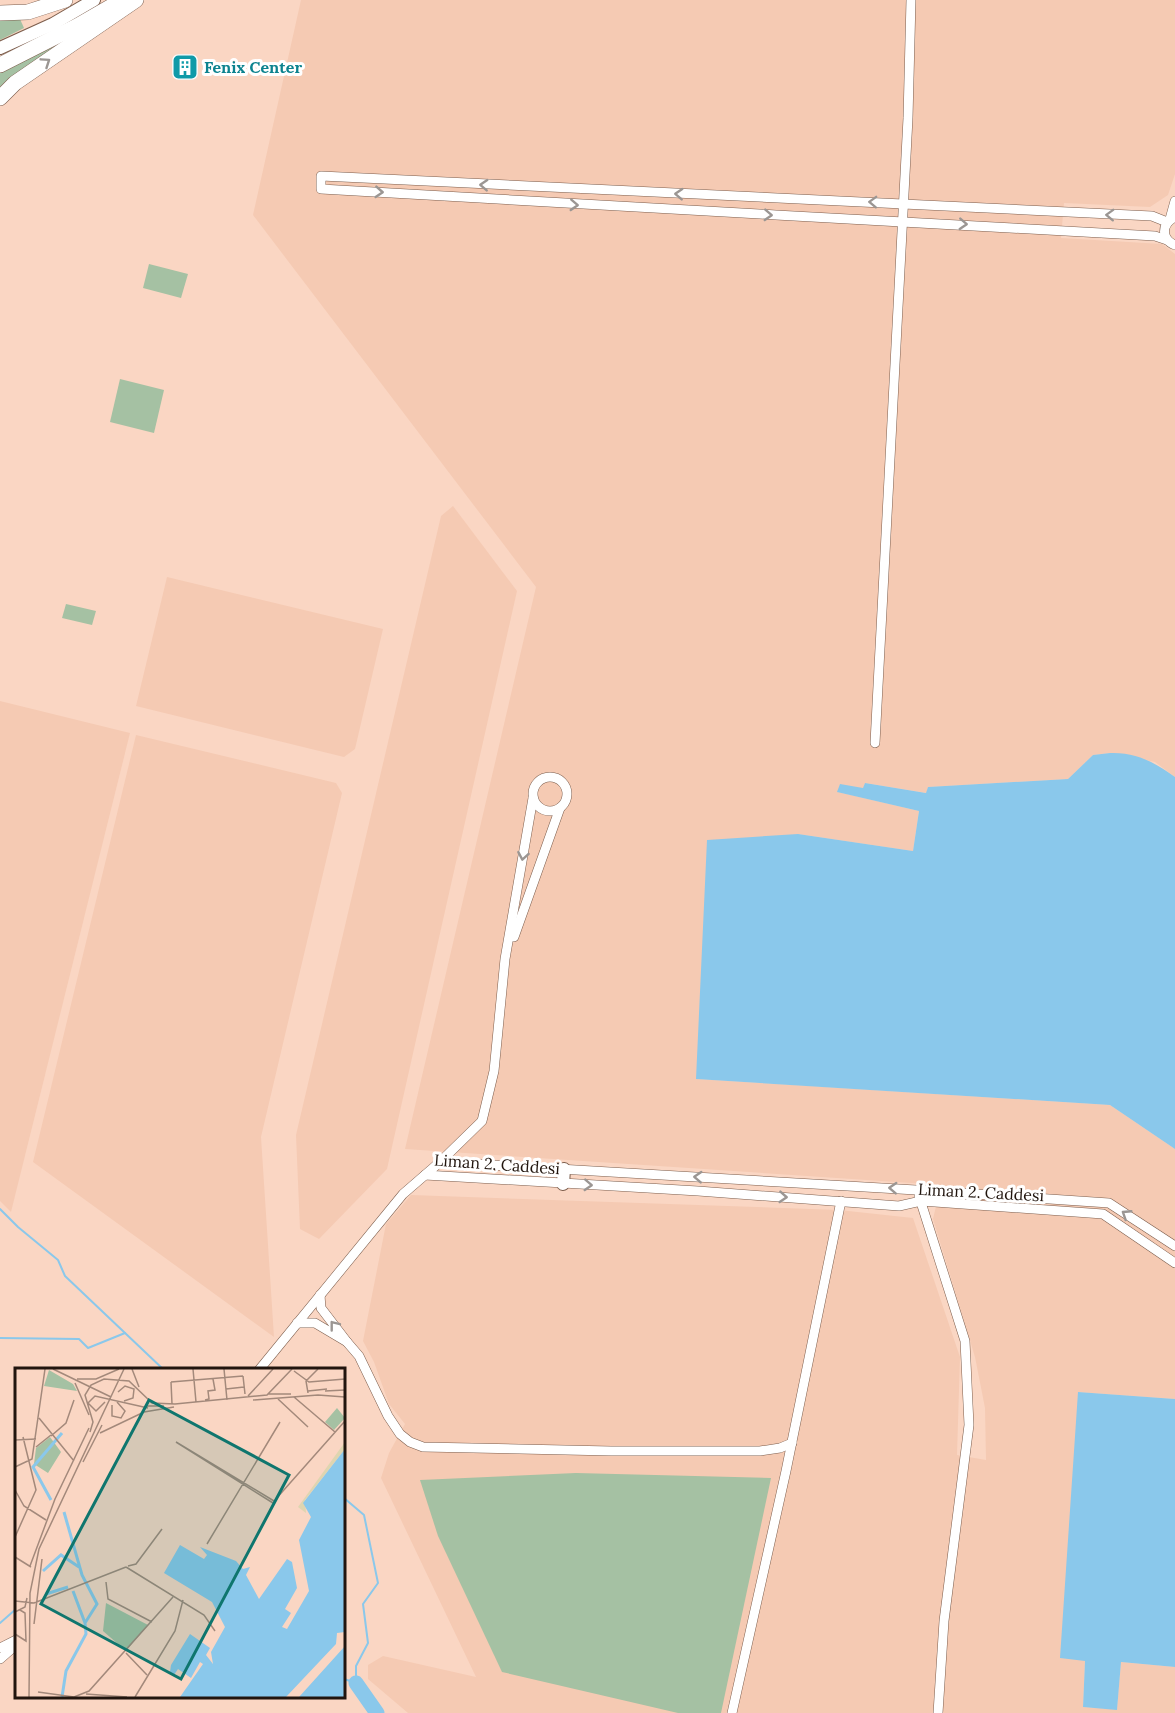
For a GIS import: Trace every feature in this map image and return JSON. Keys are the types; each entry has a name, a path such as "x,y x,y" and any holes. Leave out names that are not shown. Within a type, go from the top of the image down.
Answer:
{"main road":[{"path":"0,13 28,12 65,0"},
{"path":"0,64 77,26 122,0"},
{"path":"0,98 15,83 136,0"}],"street":[{"path":"0,48 53,24 94,0"},
{"path":"875,743 903,203 911,0"},
{"path":"1171,220 1152,216 1009,211 903,203 321,176 321,189 509,201 1007,226 1155,236 1171,243"},
{"path":"1171,243 1164,231 1171,220 1175,201"},
{"path":"1007,226 1009,211"},
{"path":"440,1162 482,1121 494,1071 505,959 534,786 547,777 558,779 567,792 564,804 560,808 505,959"},
{"path":"533,798 535,803 544,810 560,808"},
{"name":"Liman 2. Caddesi","path":"425,1175 440,1162 1109,1203 1175,1246"},
{"path":"563,1184 564,1168"},
{"path":"261,1368 403,1194 425,1175"},
{"name":"Liman 2. Caddesi","path":"425,1175 899,1206 921,1201 1103,1214 1175,1263"},
{"path":"829,1200 830,1185"},
{"path":"916,1190 965,1341 969,1425 944,1621 938,1713"},
{"path":"732,1713 792,1443 841,1201"},
{"path":"320,1295 321,1308 358,1356 388,1416 400,1434 410,1442 423,1447 760,1451 780,1448 792,1443"},
{"path":"297,1323 315,1323 347,1342"},
{"path":"1,1655 15,1641"},
{"path":"1,1655 15,1647"}],"shaded area":[{"path":"301,0 1175,0 1175,174 1168,195 1150,207 1064,203 1061,238 1162,244 1175,254 1175,777 1155,762 1110,753 1093,755 1068,779 928,787 927,793 865,783 864,788 838,792 919,811 913,851 798,834 697,1079 1110,1105 1175,1149 1175,1399 1078,1392 1085,1661 1083,1707 1117,1709 1121,1662 1175,1667 1175,1713 408,1713 368,1679 368,1665 383,1656 476,1677 381,1478 389,1453 405,1424 389,1404 374,1362 363,1341 386,1224 411,1195 839,1210 913,1218 960,1357 957,1455 986,1460 985,1408 975,1357 933,1219 941,1185 405,1149 536,587 253,215"},
{"path":"453,506 517,591 387,1169 319,1239 300,1229 296,1135 441,516"},
{"path":"167,577 383,629 355,749 344,757 136,706"},
{"path":"0,701 130,733 11,1212 0,1201"},
{"path":"136,735 336,783 342,793 261,1137 274,1337 33,1162"}],"green space":[{"path":"0,19 20,19 24,28 0,40"},
{"path":"75,34 0,89 0,72"},
{"path":"149,264 188,274 181,298 143,288"},
{"path":"120,379 164,390 154,433 110,422"},
{"path":"66,604 96,611 92,625 62,618"},
{"path":"576,1473 771,1478 721,1713 678,1713 502,1672 438,1536 420,1480"}],"water":[{"path":"1128,754 1144,759 1175,777 1175,1149 1110,1105 696,1079 707,840 798,834 913,851 919,811 837,792 840,784 863,788 865,783 926,793 928,787 1068,779 1093,755"},
{"path":"1078,1392 1175,1399 1175,1667 1121,1662 1117,1710 1083,1707 1085,1661 1060,1658"}],"waterway":[{"path":"0,1209 58,1260 65,1276 162,1368"},
{"path":"0,1338 79,1339 88,1348 125,1333"},
{"path":"345,1499 364,1515 378,1583 363,1604 368,1643 356,1666 356,1683 345,1679"},
{"path":"0,1623 15,1610"},
{"path":"356,1683 377,1713"}],"place":[{"name":"Fenix Center","path":"185,67"}]}
